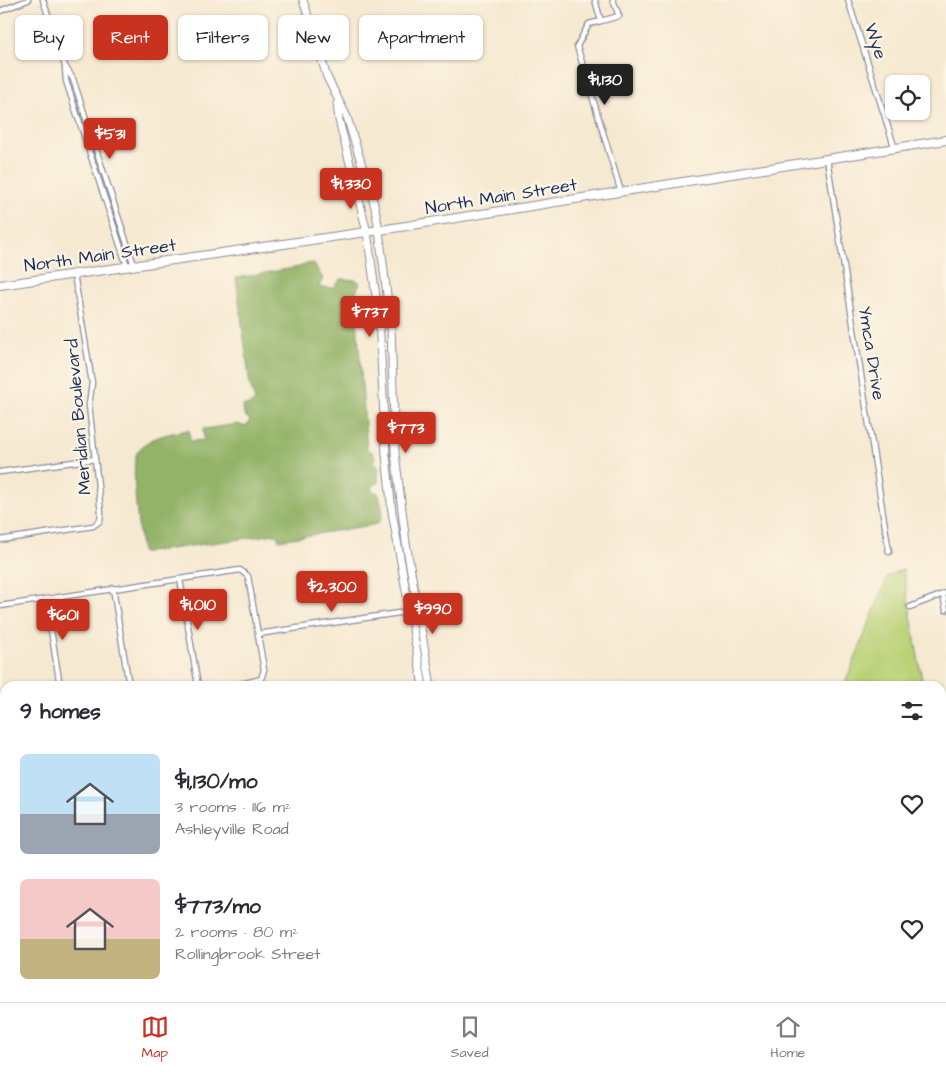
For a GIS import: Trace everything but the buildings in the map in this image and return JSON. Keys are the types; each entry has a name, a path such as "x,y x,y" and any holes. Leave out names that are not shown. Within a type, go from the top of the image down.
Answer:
{"main road":[{"path":"302,0 327,77 347,117 379,230 391,327 395,454 406,543 430,681"},
{"path":"337,99 339,120 367,232 383,361 386,455 392,512 422,681"},
{"name":"North Main Street","path":"0,284 367,232 946,140"}],"street":[{"path":"0,11 28,0"},
{"path":"44,0 65,66 66,81 82,130 131,265"},
{"path":"595,0 601,21"},
{"path":"613,0 619,16 589,24 576,46 621,192"},
{"name":"Wye","path":"848,0 895,149"},
{"path":"65,66 73,79 89,127 131,265"},
{"path":"82,130 89,127"},
{"name":"Ymca Drive","path":"827,159 889,552"},
{"path":"104,194 110,192"},
{"name":"Meridian Boulevard","path":"0,540 93,526 100,521 101,513 89,405 92,383 74,274"},
{"path":"0,472 95,458"},
{"path":"0,606 235,569 248,576 258,634 262,674 261,679 258,681"},
{"path":"180,578 197,681"},
{"path":"113,588 128,681"},
{"path":"910,607 945,594 946,610"},
{"path":"46,598 59,681"},
{"path":"258,634 418,610"}],"green space":[{"path":"310,263 314,264 323,279 318,287 333,288 341,279 357,280 360,283 355,294 367,450 372,452 376,458 372,461 379,468 378,483 371,487 372,491 378,493 382,505 382,516 378,524 279,540 276,534 142,553 134,471 137,453 141,447 160,436 189,430 190,441 204,440 203,429 238,424 246,427 250,420 244,415 243,406 250,405 255,401 250,385 236,278 299,267"},
{"path":"903,569 922,681 846,681 888,576"}]}
